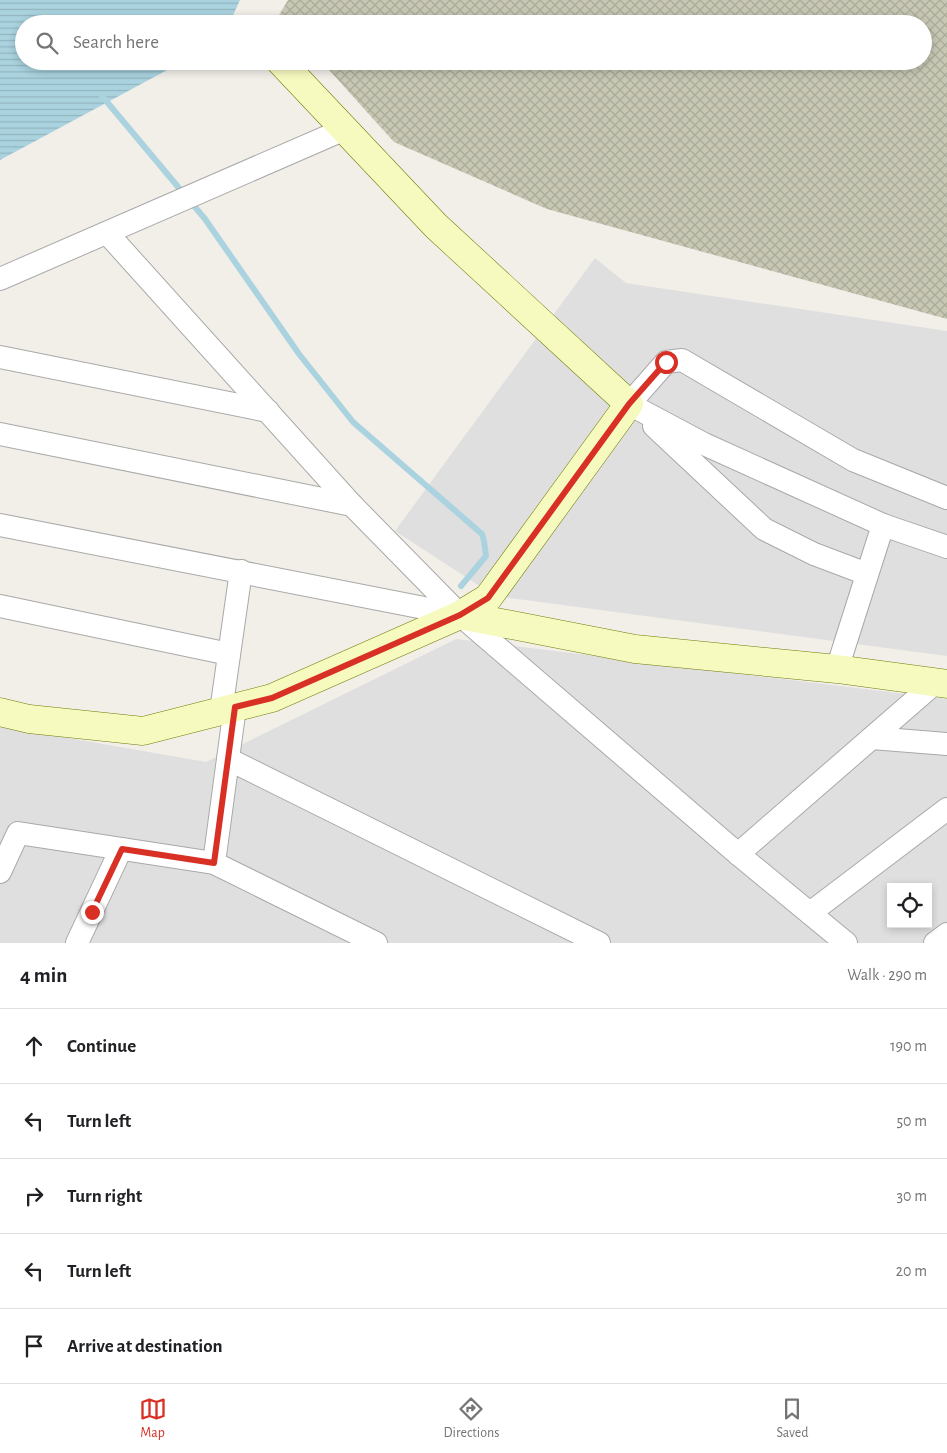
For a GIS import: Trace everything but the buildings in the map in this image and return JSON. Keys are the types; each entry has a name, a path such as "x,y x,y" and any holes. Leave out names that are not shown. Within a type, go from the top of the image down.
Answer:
{"street":[{"path":"289,70 436,226 764,529 814,554 867,574"},
{"path":"0,279 345,129"},
{"path":"107,233 352,505 460,615 738,854 846,943"},
{"path":"0,357 268,411"},
{"path":"0,712 29,719 143,731 272,698 460,615 488,598 629,404 666,362 682,360 853,460 947,498"},
{"path":"629,404 704,444 883,525 947,547"},
{"path":"0,434 352,505"},
{"path":"0,525 635,649 837,669 941,683"},
{"path":"837,669 883,525"},
{"path":"214,863 228,759 229,654 241,571"},
{"path":"0,606 229,654"},
{"path":"738,854 872,738 941,683"},
{"path":"0,726 29,719"},
{"path":"872,738 947,744"},
{"path":"228,759 599,943"},
{"path":"810,913 947,810"},
{"path":"0,872 18,833 214,863 367,941"},
{"path":"77,943 122,849"},
{"path":"935,943 947,934"}],"shaded area":[{"path":"288,0 947,0 947,319 547,209 394,142 329,70 932,70 932,15 279,15"},
{"path":"595,258 626,283 947,331 947,656 495,596 395,531"},
{"path":"456,639 947,699 947,943 0,943 0,726 206,762"}],"water":[{"path":"0,0 240,0 233,15 15,15 15,70 167,70 0,160"}],"waterway":[{"path":"102,96 184,194"},
{"path":"190,201 205,219 299,354 353,422 482,534 486,556 461,586"}],"route":[{"path":"92,912 122,849 214,863 235,707 272,698 460,615 488,598 629,404 666,362"}]}
